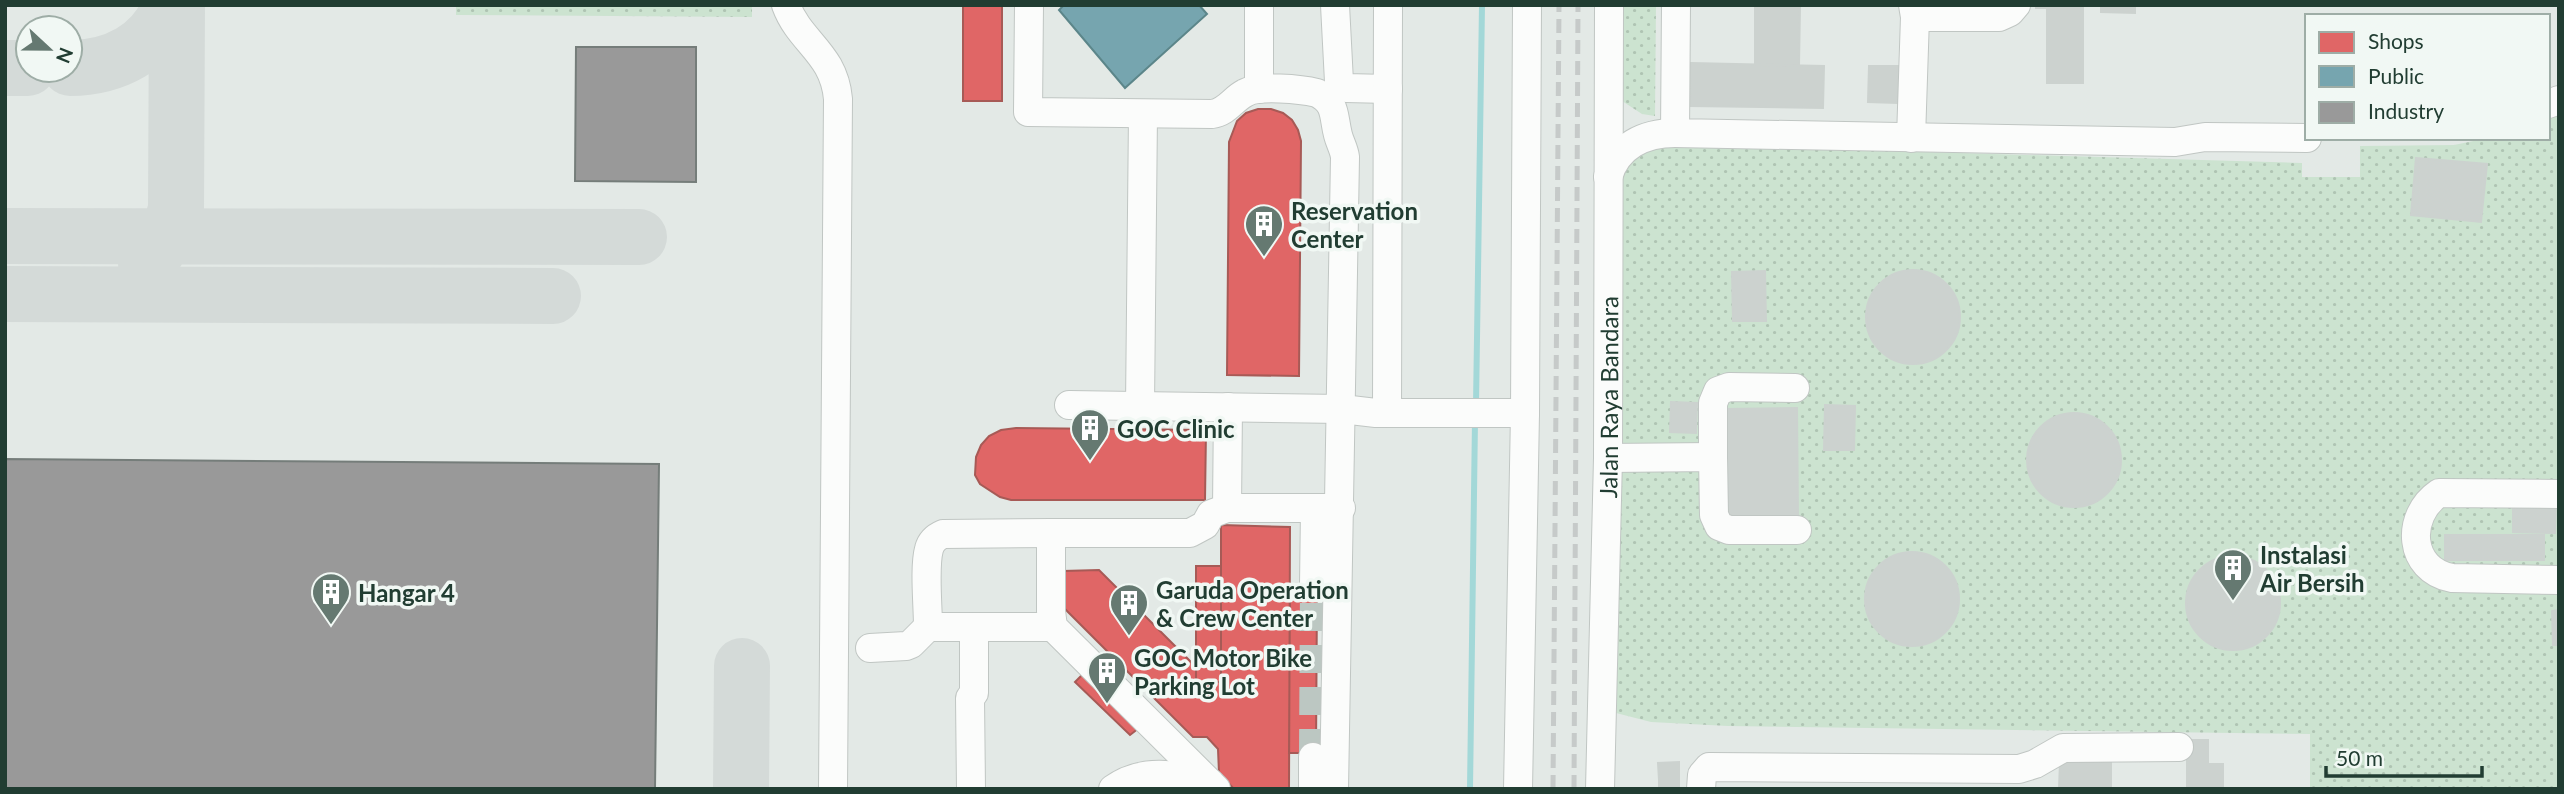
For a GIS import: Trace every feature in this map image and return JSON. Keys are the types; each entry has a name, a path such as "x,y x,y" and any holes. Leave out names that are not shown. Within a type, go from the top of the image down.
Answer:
{"street":[{"path":"786,5 794,23 829,66 838,99 833,789"},
{"path":"1029,5 1028,112 1219,113 1242,94 1259,89 1317,93 1325,97 1335,111 1345,157 1342,409 1314,585"},
{"path":"1259,5 1259,89"},
{"path":"1335,5 1339,82 1350,89 1388,89"},
{"path":"1387,413 1388,5"},
{"path":"1518,789 1512,413 1527,5"},
{"name":"Jalan Raya Bandara","path":"1600,789 1608,458 1609,5"},
{"path":"1668,133 1676,5"},
{"path":"1911,138 1914,11 1999,17 2017,5"},
{"path":"1609,85 1619,107 1626,114 1644,126 1668,133"},
{"path":"1140,406 1143,114"},
{"path":"1608,177 1615,159 1640,138 1668,133 1787,133 1823,137 2175,142 2205,137 2305,138"},
{"path":"1795,388 1729,387 1718,391 1713,403 1713,457 1714,515 1719,526 1729,530 1797,530"},
{"path":"1069,405 1342,409 1387,413 1512,413"},
{"path":"1227,508 1228,407"},
{"path":"1608,458 1713,457"},
{"path":"2559,494 2439,493 2428,500 2421,510 2417,549 2430,570 2441,576 2559,580"},
{"path":"870,648 911,644 928,627 928,552 933,541 943,534 1190,533 1205,525 1211,514 1227,508 1328,509"},
{"path":"1328,509 1335,789"},
{"path":"1051,533 1051,611 1054,627 1213,786"},
{"path":"928,627 1054,627"},
{"path":"971,789 970,698 974,693 974,627"},
{"path":"1701,789 1702,775 1709,766 2019,769 2027,768 2063,748 2179,747"},
{"path":"1312,789 1313,757"},
{"path":"1113,789 1126,780 1158,774 1173,775 1213,786"}],"green space":[{"path":"456,5 752,5 752,17 456,15"},
{"path":"1621,5 1656,6 1655,116 1642,114 1619,99"},
{"path":"2559,114 2559,789 2310,789 2310,734 1728,726 1651,722 1616,713 1620,167 1655,144 2302,163 2302,177 2360,177 2360,146 2454,145 2478,140 2550,140 2550,117"}],"building: Shops":[{"path":"963,5 1002,5 1002,101 963,101"},
{"name":"Reservation Center","path":"1258,109 1283,113 1292,120 1301,141 1299,376 1227,375 1229,142 1237,121 1246,113"},
{"name":"GOC Clinic","path":"1001,430 1206,430 1205,500 1011,500 1000,497 980,484 975,475 976,457 989,436"},
{"name":"Garuda Operation & Crew Center","path":"1221,525 1290,527 1289,789 1234,789 1219,773 1218,749 1207,737 1193,737 1063,607 1063,571 1099,570 1196,667 1196,682 1221,682"},
{"path":"1196,566 1221,566 1221,682 1196,682"},
{"path":"1290,588 1317,588 1316,753 1289,753"},
{"name":"GOC Motor Bike Parking Lot","path":"1083,674 1139,728 1130,735 1075,682"}],"building: Public":[{"path":"1064,5 1199,5 1207,14 1125,88 1059,10"}],"building: Industry":[{"path":"576,47 696,47 696,182 575,181"},
{"name":"Hangar 4","path":"5,459 659,464 655,789 5,789"}],"building: Other":[{"path":"1755,5 1800,5 1799,66 1755,65"},
{"path":"2036,5 2083,5 2083,83 2047,83 2047,8 2036,8"},
{"path":"2101,5 2135,5 2135,13 2101,12"},
{"path":"1691,63 1824,66 1823,108 1690,106"},
{"path":"1869,66 1898,66 1897,103 1868,102"},
{"path":"2416,158 2487,164 2481,222 2411,215"},
{"path":"1913,270 1931,274 1946,284 1956,299 1960,317 1956,335 1946,350 1931,360 1913,364 1895,360 1880,350 1870,335 1866,317 1870,299 1880,284 1895,274"},
{"path":"1765,271 1766,321 1733,321 1732,272"},
{"path":"1671,402 1697,403 1696,433 1670,432"},
{"path":"1825,405 1855,406 1854,450 1824,450"},
{"path":"1797,408 1798,518 1727,518 1726,409"},
{"path":"2074,413 2092,417 2107,427 2117,442 2121,460 2117,478 2107,493 2092,503 2074,507 2056,503 2041,493 2031,478 2027,460 2031,442 2041,427 2056,417"},
{"path":"2513,504 2556,505 2555,533 2513,532"},
{"path":"2445,535 2544,535 2544,560 2445,560"},
{"path":"1912,552 1930,556 1945,566 1955,581 1959,599 1955,617 1945,632 1930,642 1912,646 1894,642 1879,632 1869,617 1865,599 1869,581 1879,566 1894,556"},
{"name":"Instalasi Air Bersih","path":"2233,556 2251,560 2266,570 2276,585 2280,603 2276,621 2266,636 2251,646 2233,650 2215,646 2200,636 2190,621 2186,603 2190,585 2200,570 2215,560"},
{"path":"2559,610 2559,645 2553,645 2552,611"},
{"path":"2187,740 2208,740 2208,764 2223,764 2223,789 2187,789"},
{"path":"2111,761 2111,789 2059,789 2060,762"},
{"path":"1679,762 1679,780 1659,780 1658,763"},
{"path":"1659,780 1679,780 1679,789 1659,789"}],"waterway":[{"path":"1476,405 1482,5"},
{"path":"1470,789 1475,420"}],"taxiway":[{"path":"84,67 117,59 143,44 154,33 170,5"},
{"path":"146,264 165,239 176,209 177,5"},
{"path":"5,68 14,68"},
{"path":"5,236 639,237"},
{"path":"5,294 553,296"},
{"path":"741,789 742,666"}],"tunnel":[{"path":"1313,757 1314,585"}],"railway":[{"path":"1553,789 1559,5"},
{"path":"1574,789 1578,5"}],"place":[{"name":"Reservation Center","path":"1264,258"},
{"name":"GOC Clinic","path":"1090,462"},
{"name":"Instalasi Air Bersih","path":"2233,602"},
{"name":"Hangar 4","path":"331,626"},
{"name":"Garuda Operation & Crew Center","path":"1129,637"},
{"name":"GOC Motor Bike Parking Lot","path":"1107,705"}]}
